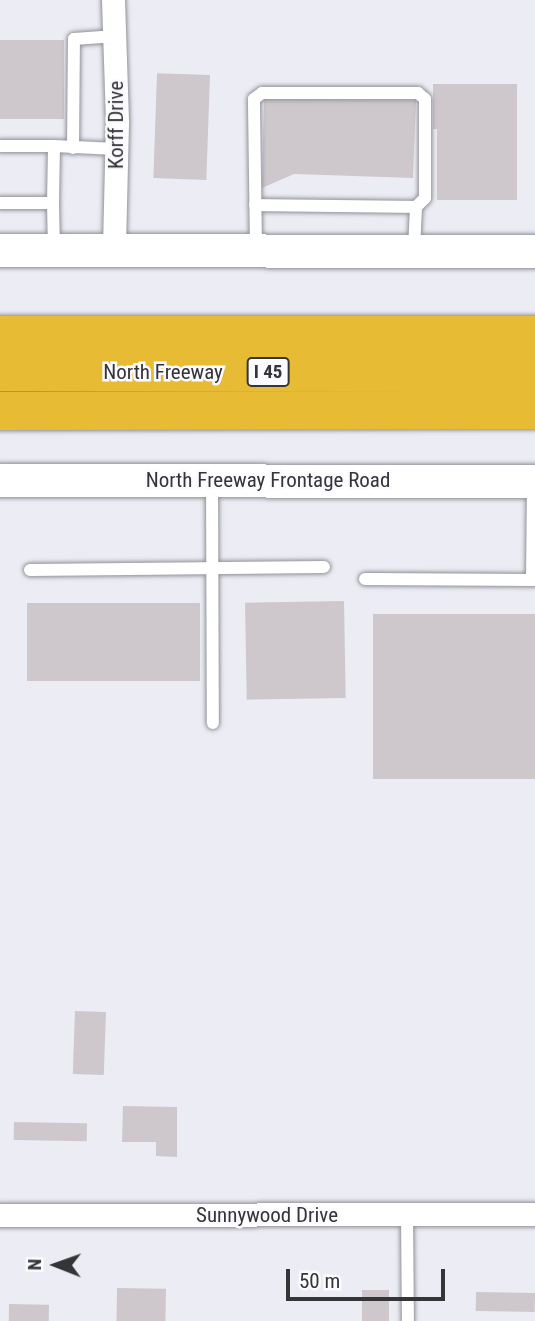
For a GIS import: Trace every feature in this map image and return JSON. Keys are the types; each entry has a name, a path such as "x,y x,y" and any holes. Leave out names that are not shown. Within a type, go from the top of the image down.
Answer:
{"highway":[{"name":"North Freeway","path":"0,335 535,335"},
{"name":"North Freeway","path":"0,372 535,373"},
{"name":"North Freeway","path":"0,411 535,410"}],"main road":[{"path":"0,250 535,251"},
{"name":"North Freeway Frontage Road","path":"0,480 534,481"}],"street":[{"name":"Korff Drive","path":"113,0 116,36 114,250"},
{"name":"Sunnywood Drive","path":"0,1215 535,1214"}],"lane":[{"path":"73,148 74,39 116,36"},
{"path":"256,250 254,99 261,93 418,93 425,100 425,198 416,207 414,250"},
{"path":"0,146 116,149"},
{"path":"54,146 54,250"},
{"path":"0,203 53,203"},
{"path":"255,205 416,207"},
{"path":"212,480 214,723"},
{"path":"365,579 534,580 534,481"},
{"path":"30,570 324,567"},
{"path":"407,1215 408,1321"}],"building":[{"path":"0,40 64,40 64,119 0,119"},
{"path":"157,73 210,75 206,180 153,178"},
{"path":"433,84 517,84 517,200 437,200 437,129 433,129"},
{"path":"264,99 416,100 413,178 294,174 262,188"},
{"path":"344,601 346,698 247,700 245,603"},
{"path":"27,603 200,603 200,681 27,681"},
{"path":"373,614 535,614 535,779 373,779"},
{"path":"75,1011 106,1012 104,1075 73,1074"},
{"path":"123,1106 177,1107 177,1157 156,1156 156,1142 122,1142"},
{"path":"14,1122 87,1123 87,1141 14,1140"},
{"path":"117,1288 166,1289 165,1321 116,1321"},
{"path":"362,1290 389,1290 389,1321 362,1321"},
{"path":"476,1292 535,1293 535,1312 476,1311"},
{"path":"9,1304 49,1305 49,1321 9,1321"}]}
